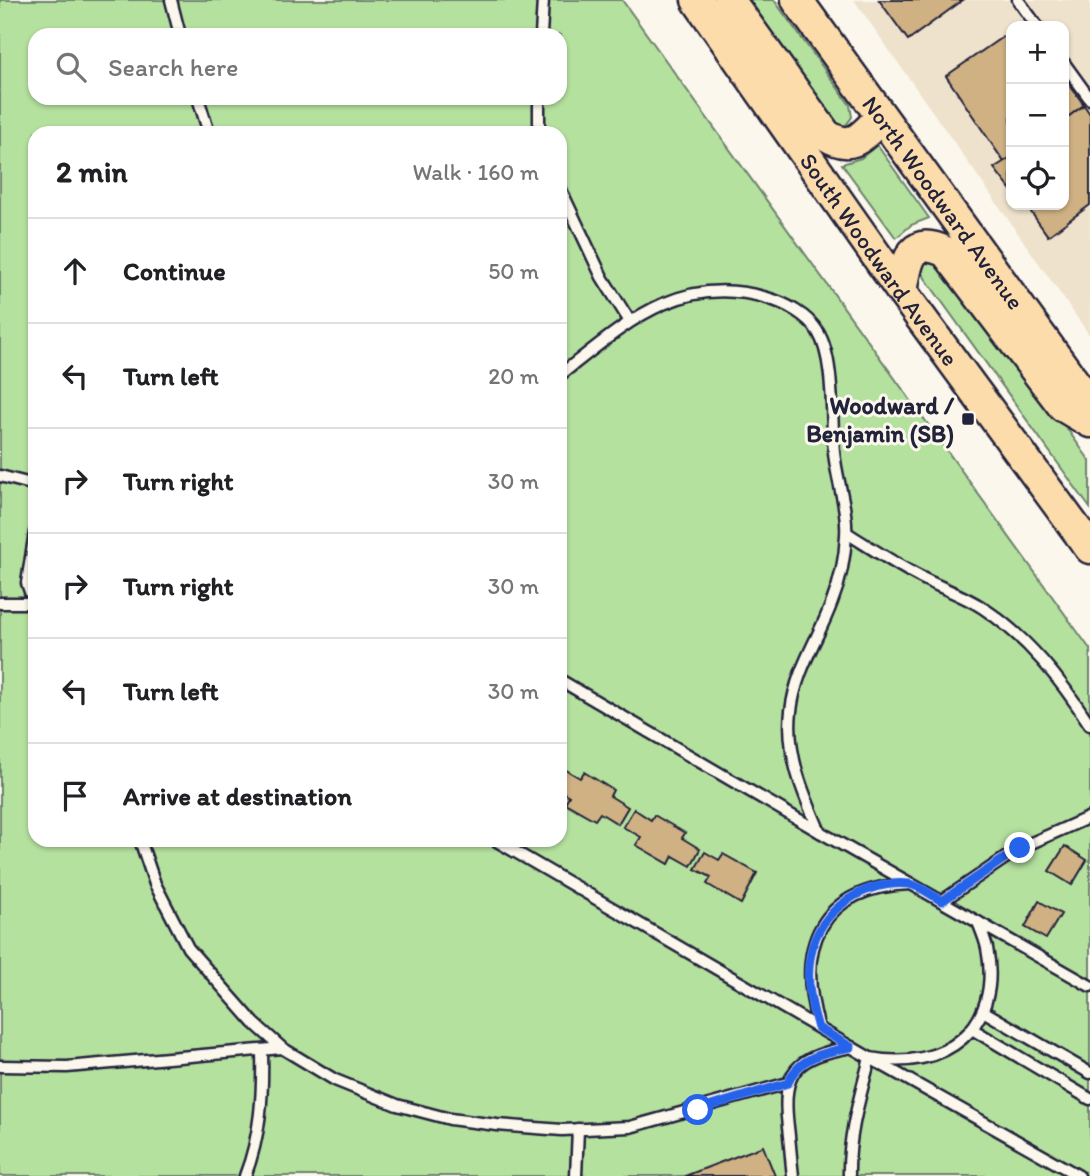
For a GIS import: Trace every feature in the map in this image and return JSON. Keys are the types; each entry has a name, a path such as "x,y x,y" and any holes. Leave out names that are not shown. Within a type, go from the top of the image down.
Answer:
{"main road":[{"name":"South Woodward Avenue","path":"697,0 902,292 1090,548"},
{"path":"729,0 826,135 845,143 855,141 881,117"},
{"name":"North Woodward Avenue","path":"797,0 1090,404"},
{"path":"902,292 908,259 913,251 923,247 935,247 946,252 1063,405 1090,422"}],"lane":[{"path":"171,0 178,28"},
{"path":"541,28 543,0"},
{"path":"1018,0 1033,21"},
{"path":"1069,70 1090,99"},
{"path":"200,105 207,126"},
{"path":"539,105 539,126"},
{"path":"567,203 602,277 629,320"},
{"path":"567,369 629,320 696,292 723,289 748,292 776,300 800,314 818,332 828,358 834,455 847,533 841,575 832,603 804,659 791,712 792,748 799,783 820,832"},
{"path":"0,477 28,483"},
{"path":"847,533 919,577 981,607 1010,628 1040,657 1090,725"},
{"path":"0,603 28,604"},
{"path":"567,684 1090,986"},
{"path":"942,901 1020,848 1090,817"},
{"path":"142,847 169,916 188,948 254,1023 282,1048 335,1080 397,1105 450,1119 496,1125 578,1129 630,1127 788,1083"},
{"path":"507,847 1079,1176"},
{"path":"818,1028 810,999 809,978 813,946 824,922 838,907 857,894 885,885 911,884"},
{"path":"870,1058 891,1062 931,1058 951,1048 972,1029 983,1011 988,982 987,949 978,922"},
{"path":"983,1011 1090,1073"},
{"path":"972,1029 1090,1099"},
{"path":"793,1176 785,1090 791,1075 821,1053 851,1047"},
{"path":"0,1066 67,1067 282,1048"},
{"path":"245,1176 254,1152 263,1098 262,1051"},
{"path":"849,1176 848,1152 870,1058"},
{"path":"576,1176 578,1129"}],"shaded area":[{"path":"854,0 1090,0 1090,336"}],"green space":[{"path":"0,0 622,0 1090,649 1090,1176 0,1176"},
{"path":"739,0 774,0 850,105 852,117 846,125 835,127"},
{"path":"877,145 929,218 911,225 896,238 842,164 861,158"},
{"path":"927,258 948,262 1090,461 1090,508 925,278 921,267"}],"building":[{"path":"879,0 963,0 908,40"},
{"path":"1006,34 1004,162 946,76"},
{"path":"1069,84 1084,105 1069,116"},
{"path":"1084,105 1090,114 1090,205 1048,236 1030,210 1069,210 1069,116"},
{"path":"1006,160 1006,184 994,168"},
{"path":"567,770 580,778 584,772 613,790 610,796 628,807 618,824 600,813 595,820 567,804"},
{"path":"634,809 651,820 654,815 685,833 682,838 700,849 691,866 673,856 669,864 636,845 641,837 623,827"},
{"path":"1065,846 1087,860 1072,885 1049,871"},
{"path":"705,852 719,860 723,854 757,873 741,904 707,884 711,877 695,869"},
{"path":"1039,901 1061,914 1046,939 1025,927"},
{"path":"763,1146 775,1176 685,1176"}],"place":[{"name":"Woodward / Benjamin (SB)","path":"968,419"}],"route":[{"path":"698,1110 788,1083 791,1075 804,1063 821,1053 851,1047 818,1028 810,999 810,955 815,937 838,907 857,894 885,885 911,884 942,901 1020,848"}]}
